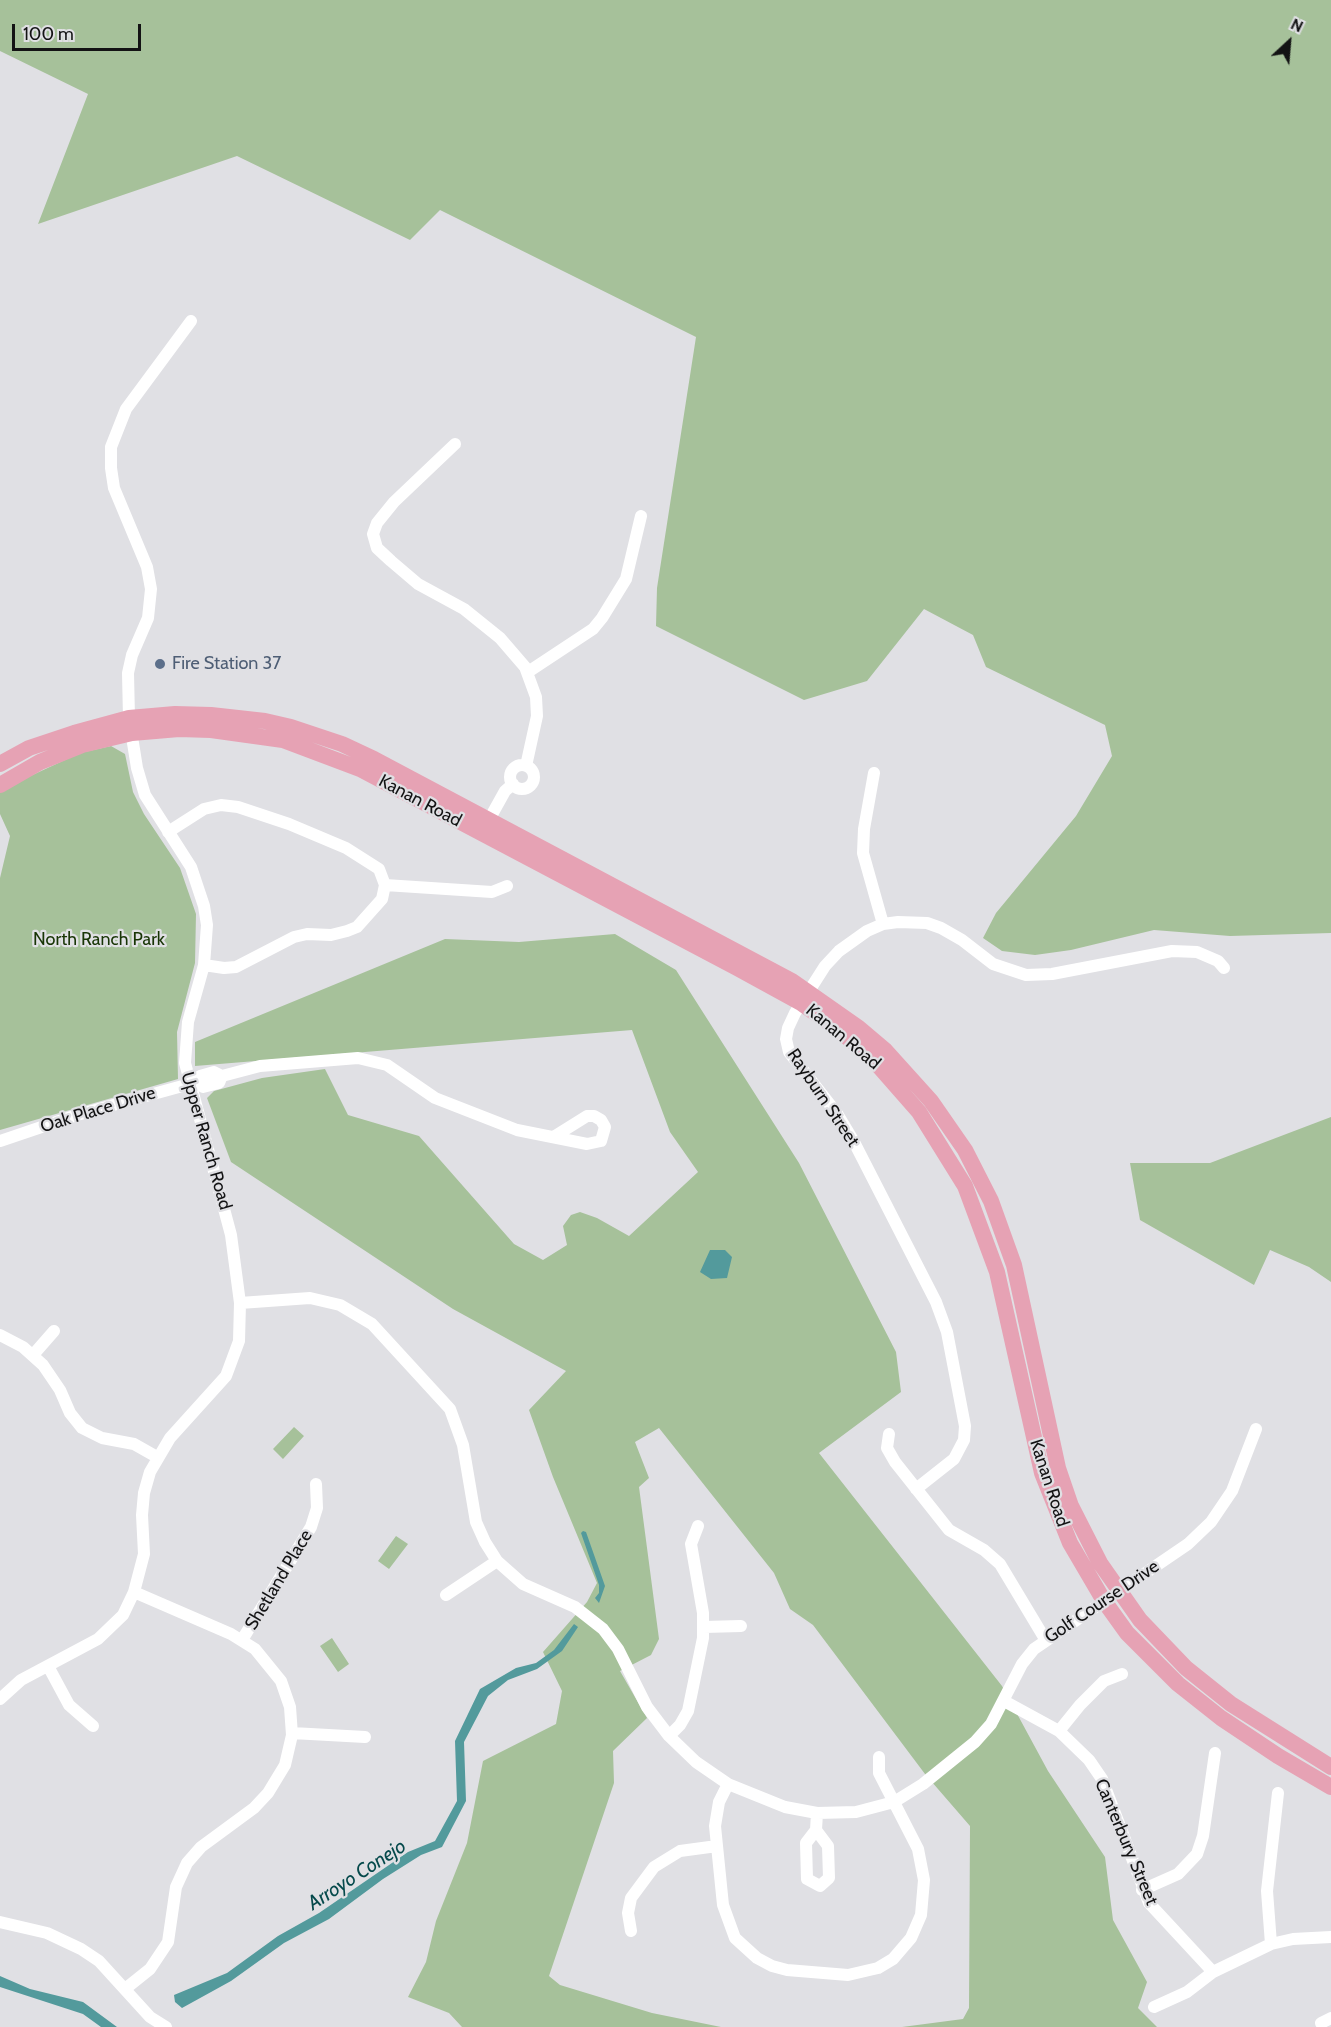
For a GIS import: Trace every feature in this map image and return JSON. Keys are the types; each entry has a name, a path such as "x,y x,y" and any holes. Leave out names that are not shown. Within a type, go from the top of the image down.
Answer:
{"main road":[{"name":"Kanan Road","path":"0,784 40,762 82,745 131,726 175,714 265,721 291,727 363,754 485,827 805,996 860,1028 911,1077 948,1124 980,1177 1000,1220 1014,1265 1047,1421 1071,1506 1100,1563 1160,1643 1186,1668 1231,1704 1331,1767"},
{"name":"Kanan Road","path":"0,764 29,748 81,730 131,726"},
{"name":"Kanan Road","path":"805,996 869,1055 898,1086 935,1134 965,1186 997,1272 1042,1473 1056,1513 1070,1543 1104,1601 1127,1633 1178,1684 1278,1756 1331,1787"}],"street":[{"name":"Upper Ranch Road","path":"0,1699 21,1680 98,1639 123,1615 134,1592 144,1554 144,1493 157,1456 226,1376 239,1341 240,1304 225,1202 193,1082 185,1063 188,1023 204,965 207,925 199,888 191,867 145,795 137,768 131,726 128,673 132,655 148,618 151,589 147,567 114,488 111,447 126,409 191,321"},
{"path":"455,444 377,523 373,534 377,548 418,584 464,609 500,638 528,672 536,697 537,716 526,766"},
{"path":"528,672 593,629 602,618 626,579 641,516"},
{"path":"526,766 533,772 532,783 523,789 513,783 511,776 513,769 526,766"},
{"path":"874,773 864,829 863,853 883,924"},
{"path":"485,827 505,791 513,783"},
{"path":"168,832 204,809 221,806 238,807 289,824 346,848 379,869 385,885 382,899 357,927 331,935 307,934 294,937 236,967 204,965"},
{"path":"385,885 492,892 507,886"},
{"name":"Rayburn Street","path":"916,1489 954,1459 964,1440 965,1426 947,1332 936,1302 853,1140 838,1115 789,1052 786,1040 788,1028 805,996 839,951 851,941 883,924 927,923 956,936 993,964 1026,975 1052,974 1172,951 1197,952 1218,961 1224,968"},
{"name":"Oak Place Drive","path":"0,1141 77,1115 193,1082 214,1072 222,1076 260,1066 358,1058 387,1065 420,1090 435,1098 517,1130 555,1136"},
{"name":"Golf Course Drive","path":"240,1304 293,1298 322,1300 357,1313 383,1334 450,1409 463,1445 476,1522 497,1561 523,1584 575,1608 603,1629 618,1649 647,1707 669,1736 696,1762 728,1784 785,1807 818,1814 856,1812 894,1802 923,1784 975,1742 991,1724 1022,1664 1045,1639 1188,1544 1211,1522 1232,1491 1257,1429"},
{"path":"33,1355 54,1331"},
{"path":"0,1335 33,1355 52,1377 70,1413 82,1428 102,1438 134,1444 157,1456"},
{"path":"889,1434 887,1448 916,1489 949,1530 984,1550 1000,1564 1045,1639"},
{"name":"Shetland Place","path":"242,1640 312,1527 317,1508 316,1484"},
{"path":"669,1736 680,1725 688,1711 704,1627 691,1544 698,1526"},
{"path":"446,1595 497,1561"},
{"path":"125,1989 150,1969 168,1942 176,1887 187,1863 201,1847 254,1808 268,1793 285,1765 292,1733 290,1707 281,1681 266,1659 242,1640 134,1592"},
{"path":"704,1627 741,1626"},
{"path":"48,1666 69,1705 93,1726"},
{"path":"1059,1731 1104,1681 1122,1674"},
{"name":"Canterbury Street","path":"1004,1701 1059,1731 1089,1760 1102,1779 1142,1890 1158,1916 1213,1972"},
{"path":"292,1733 365,1737"},
{"path":"1142,1890 1178,1874 1197,1854 1203,1836 1215,1753"},
{"path":"728,1784 716,1811 717,1846 726,1917 735,1938 758,1958 772,1966 798,1971 848,1975 878,1968 893,1959 911,1938 921,1916 924,1880 918,1850 879,1773 879,1757"},
{"path":"1271,1944 1267,1891 1278,1793"},
{"path":"816,1830 818,1814"},
{"path":"631,1931 628,1913 631,1898 642,1879 654,1867 680,1851 717,1846"},
{"path":"0,1922 47,1933 81,1949 99,1961 150,2017 166,2027"},
{"path":"1154,2007 1187,1992 1213,1972 1271,1944 1293,1939 1331,1937"}],"green space":[{"path":"0,0 1331,0 1331,933 1230,936 1154,930 1071,950 1035,955 1002,951 983,938 996,913 1076,816 1112,756 1105,725 986,667 973,635 924,609 867,681 804,700 656,626 657,588 696,337 440,210 410,240 237,156 38,224 88,94 0,51"},
{"name":"North Ranch Park","path":"111,746 125,754 133,792 144,814 180,868 196,914 195,963 177,1032 178,1079 0,1130 0,878 10,836 0,814 0,790 80,753"},
{"path":"615,934 676,970 799,1163 896,1352 901,1392 819,1453 1002,1686 1048,1771 1105,1857 1113,1920 1147,1982 1138,2008 1157,2027 902,2027 963,2019 969,2008 970,1826 925,1774 813,1625 790,1609 774,1573 659,1428 635,1442 649,1478 639,1487 659,1639 651,1655 620,1671 647,1718 613,1751 614,1783 549,1976 560,1985 652,2013 721,2027 462,2027 449,2013 408,1997 426,1962 436,1921 467,1843 483,1761 556,1724 562,1691 543,1652 587,1602 597,1583 553,1477 529,1410 566,1371 453,1309 231,1162 207,1098 214,1091 262,1078 325,1069 348,1115 419,1136 514,1244 543,1260 567,1245 563,1226 571,1215 580,1212 597,1218 629,1236 698,1172 670,1132 632,1030 195,1066 195,1042 445,939 519,942"},
{"path":"1331,1117 1331,1282 1309,1267 1270,1250 1254,1285 1140,1220 1130,1163 1210,1163"},
{"path":"294,1427 304,1436 283,1459 273,1449"},
{"path":"396,1536 408,1544 389,1569 378,1561"},
{"path":"332,1638 349,1664 338,1672 320,1646"}],"water":[{"path":"710,1250 725,1250 732,1257 727,1278 711,1279 700,1272"},
{"path":"586,1532 605,1586 599,1603 595,1598 599,1593 599,1585 581,1533"},
{"path":"574,1624 578,1627 562,1651 537,1669 508,1680 488,1696 464,1742 466,1801 442,1847 421,1855 383,1879 329,1919 284,1943 231,1981 182,2008 175,2002 174,1995 227,1973 278,1936 319,1913 408,1852 435,1841 457,1801 455,1741 480,1689 516,1668 536,1663 554,1650"},
{"path":"0,1976 30,1989 83,2002 117,2027 101,2027 83,2014 0,1987"}],"place":[{"name":"Fire Station 37","path":"160,664"}],"water label":[{"name":"Arroyo Conejo","path":"357,1875"}]}
